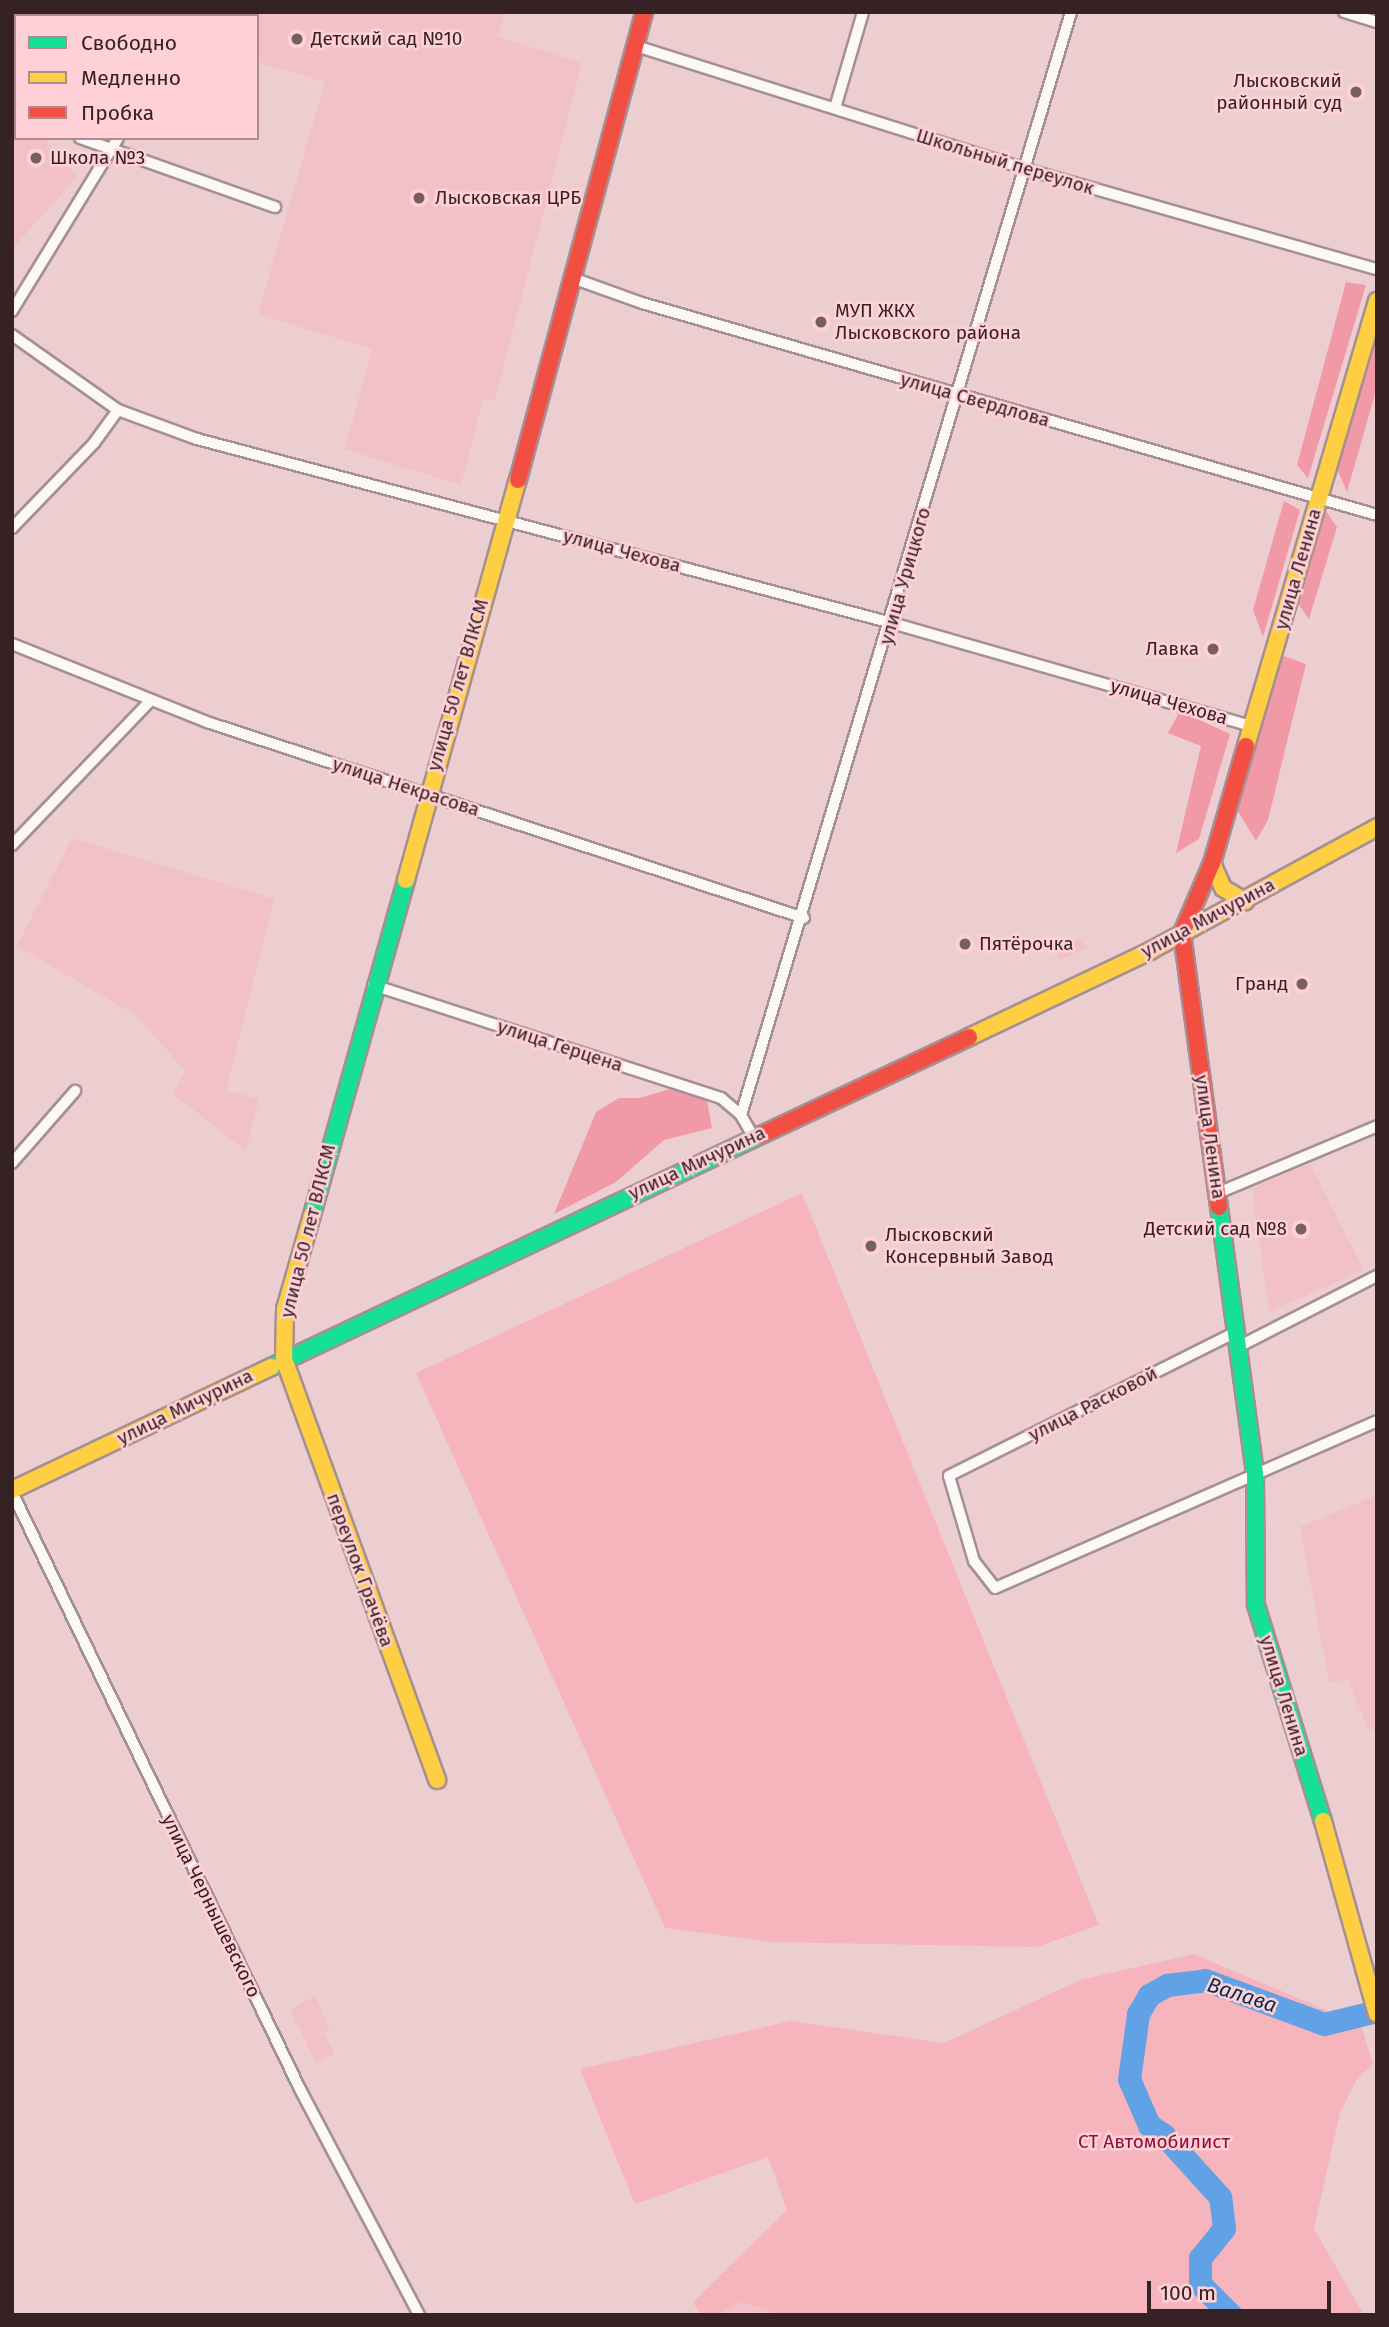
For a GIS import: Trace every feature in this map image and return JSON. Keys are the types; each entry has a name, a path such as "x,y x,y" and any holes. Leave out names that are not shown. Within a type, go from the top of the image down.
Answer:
{"main road":[{"name":"улица 50 лет ВЛКСМ","path":"284,1359 285,1309 373,985 575,279 644,12"},
{"name":"улица Ленина","path":"1377,301 1212,863 1182,933 1239,1338 1255,1474 1256,1605 1372,1983 1377,2014"},
{"name":"улица Мичурина","path":"12,1491 1182,933 1377,827"},
{"path":"1212,863 1223,888 1245,901"},
{"name":"переулок Грачёва","path":"284,1359 437,1780"}],"street":[{"path":"835,108 863,12"},
{"name":"улица Урицкого","path":"741,1115 804,918 1071,12"},
{"path":"1344,12 1377,22"},
{"name":"Школьный переулок","path":"636,46 1026,169 1377,270"},
{"path":"94,140 116,143 275,207"},
{"path":"12,311 116,143"},
{"name":"улица Свердлова","path":"575,279 958,395 1377,515"},
{"name":"улица Чехова","path":"12,335 118,410 197,439 892,623 1252,726"},
{"path":"12,528 94,443 118,410"},
{"name":"улица Некрасова","path":"12,644 150,701 804,918"},
{"path":"12,845 150,701"},
{"name":"улица Герцена","path":"373,985 721,1098 741,1115"},
{"path":"12,1163 75,1091"},
{"path":"741,1115 753,1136"},
{"path":"1218,1193 1377,1126"},
{"name":"улица Расковой","path":"1255,1474 995,1588 974,1561 948,1476 1239,1338 1377,1276"},
{"path":"1255,1474 1377,1421"},
{"name":"улица Чернышевского","path":"12,1491 300,2089 419,2315"}],"shaded area":[{"name":"Лысковская ЦРБ","path":"504,12 498,37 582,63 495,400 483,399 461,485 345,449 372,349 258,314 325,82 259,63 259,14 190,14"},
{"name":"Школа №3","path":"12,101 14,140 46,140 77,177 12,249"},
{"path":"1346,282 1366,285 1308,478 1297,465"},
{"path":"1377,328 1377,387 1347,492 1334,462"},
{"path":"1284,501 1300,510 1263,637 1253,610"},
{"path":"1324,508 1337,527 1309,619 1296,601"},
{"path":"1281,655 1306,664 1268,820 1256,841 1236,808"},
{"path":"1180,711 1230,734 1199,839 1176,853 1201,746 1168,733"},
{"path":"72,838 274,899 226,1090 259,1099 246,1151 173,1094 185,1071 137,1016 17,946"},
{"path":"1080,939 1086,948 1059,961 1056,951"},
{"path":"671,1089 707,1100 712,1128 664,1140 616,1182 554,1214 596,1112 619,1098 639,1098"},
{"name":"Детский сад №8","path":"1310,1164 1364,1270 1269,1312 1252,1188"},
{"path":"1377,1495 1377,1734 1368,1729 1348,1680 1329,1682 1300,1527"},
{"path":"315,1996 330,2029 324,2032 335,2054 316,2063 290,2009"},
{"path":"743,2302 772,2308 781,2315 716,2315"}],"green space":[{"path":"802,1193 1099,1925 1037,1947 771,1942 665,1928 416,1373"},
{"name":"СТ Автомобилист","path":"1194,1954 1361,2025 1373,2064 1357,2079 1340,2113 1314,2229 1364,2315 781,2315 743,2302 716,2315 701,2315 693,2302 787,2210 768,2157 635,2204 580,2069 791,2021 944,2043 1080,1980"}],"waterway":[{"name":"Валава","path":"1231,2315 1200,2284 1200,2258 1224,2228 1220,2197 1164,2135 1149,2125 1129,2079 1138,2014 1149,1995 1167,1985 1205,1980 1324,2024 1377,2011"}],"traffic: fast":[{"path":"312,1215 406,880"},
{"path":"271,1367 761,1135"},
{"path":"1219,1207 1255,1474 1256,1605 1323,1821"}],"traffic: slow":[{"path":"1246,746 1377,301"},
{"path":"406,880 518,480"},
{"path":"969,1037 1150,951 1377,827"},
{"path":"1212,863 1223,888 1245,901"},
{"path":"312,1215 285,1309 284,1359 437,1780"},
{"path":"12,1490 271,1367"},
{"path":"1323,1821 1377,2014"}],"traffic: jam":[{"path":"518,480 644,12"},
{"path":"1219,1207 1182,933 1212,863 1246,746"},
{"path":"761,1135 969,1037"}],"place":[{"name":"Детский сад №10","path":"297,39"},
{"name":"Лысковский районный суд","path":"1356,92"},
{"name":"Школа №3","path":"36,158"},
{"name":"Лысковская ЦРБ","path":"419,198"},
{"name":"МУП ЖКХ Лысковского района","path":"821,322"},
{"name":"Лавка","path":"1213,649"},
{"name":"Пятёрочка","path":"965,944"},
{"name":"Гранд","path":"1302,984"},
{"name":"Детский сад №8","path":"1301,1229"},
{"name":"Лысковский Консервный Завод","path":"871,1246"}]}
